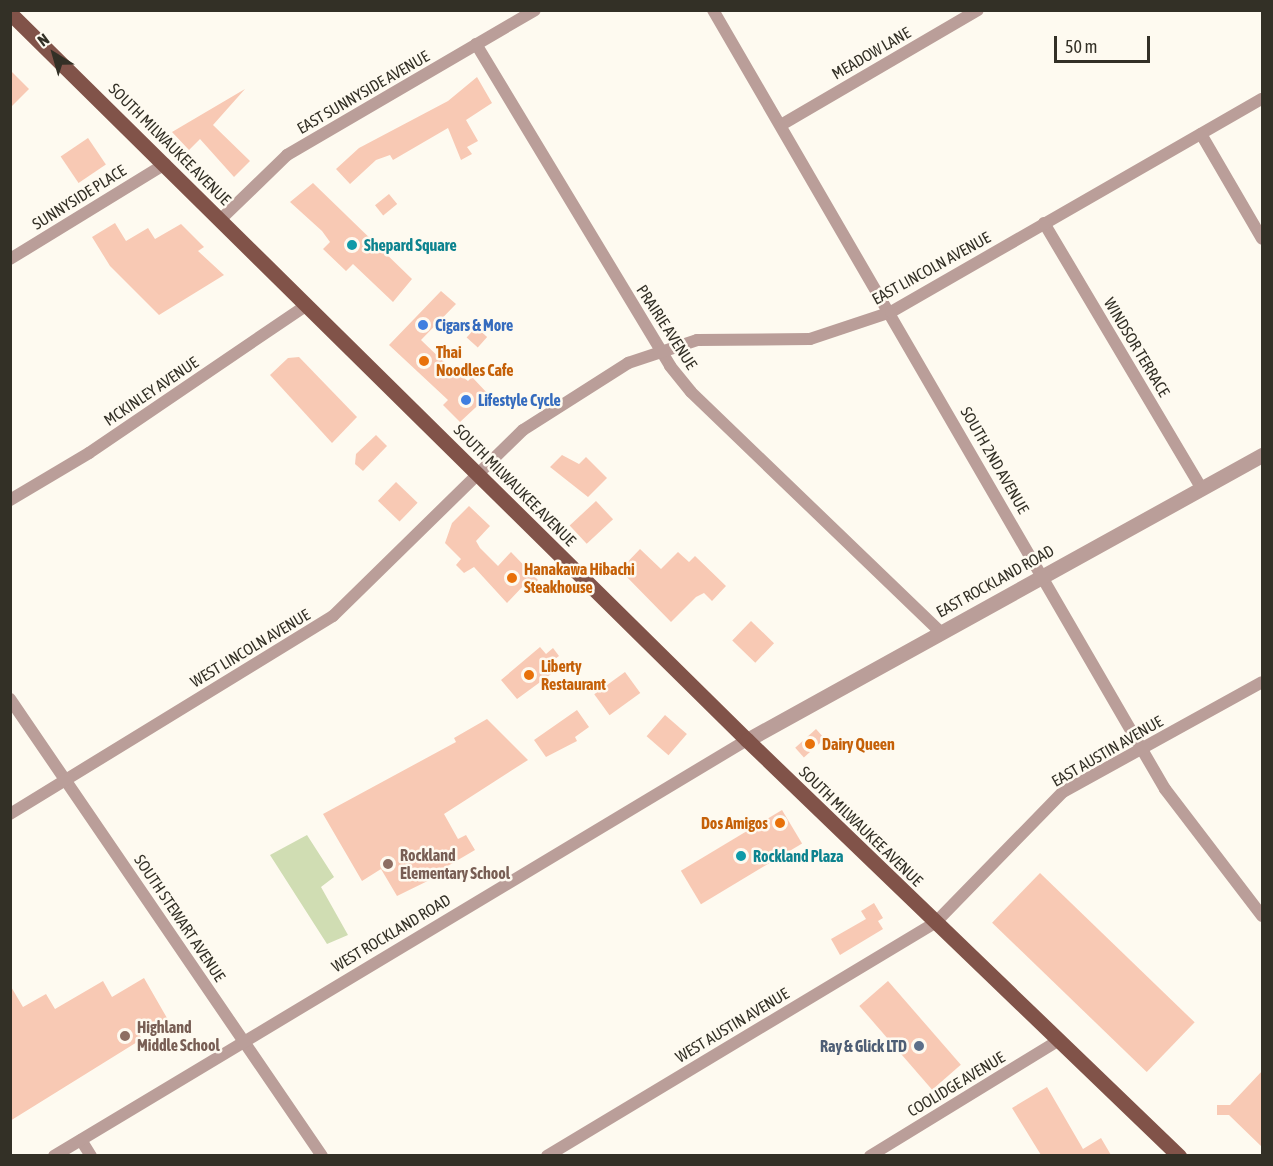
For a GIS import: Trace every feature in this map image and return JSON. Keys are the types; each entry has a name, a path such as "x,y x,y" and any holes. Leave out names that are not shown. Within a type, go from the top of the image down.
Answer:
{"main road":[{"name":"SOUTH MILWAUKEE AVENUE","path":"10,13 747,740 1179,1155"}],"street":[{"name":"EAST SUNNYSIDE AVENUE","path":"221,219 287,155 535,10"},
{"name":"SOUTH 2ND AVENUE","path":"713,10 1144,748 1195,832 1263,916"},
{"name":"MEADOW LANE","path":"780,125 978,10"},
{"name":"PRAIRIE AVENUE","path":"476,44 660,350 691,392 940,632"},
{"name":"EAST LINCOLN AVENUE","path":"478,474 560,402 628,363 660,350 697,340 810,339 891,312 1263,99"},
{"path":"1201,134 1263,239"},
{"name":"SUNNYSIDE PLACE","path":"10,259 165,164"},
{"name":"WINDSOR TERRACE","path":"1044,223 1202,489"},
{"name":"MCKINLEY AVENUE","path":"10,500 89,453 307,305"},
{"name":"EAST ROCKLAND ROAD","path":"747,740 1263,455"},
{"name":"WEST LINCOLN AVENUE","path":"10,814 333,616 478,474"},
{"name":"EAST AUSTIN AVENUE","path":"935,922 1063,792 1263,682"},
{"name":"SOUTH STEWART AVENUE","path":"10,699 322,1155"},
{"name":"WEST ROCKLAND ROAD","path":"54,1155 747,740"},
{"name":"WEST AUSTIN AVENUE","path":"547,1155 568,1150 935,922"},
{"name":"COOLIDGE AVENUE","path":"870,1155 1059,1040"},
{"path":"81,1140 91,1155"}],"green space":[{"path":"307,835 334,877 321,887 348,935 327,944 270,855"}],"building":[{"path":"10,70 29,89 10,108"},
{"path":"477,77 492,103 466,120 478,141 467,147 472,154 461,160 448,128 393,160 390,155 376,160 350,184 336,169 359,148 448,101"},
{"path":"245,89 213,125 250,161 234,177 200,139 189,150 172,132"},
{"path":"88,138 106,165 79,183 61,156"},
{"name":"Shepard Square","path":"313,183 412,279 393,302 353,264 346,271 323,249 330,242 322,231 290,202"},
{"path":"389,194 397,204 383,215 375,205"},
{"path":"115,223 126,241 148,228 155,239 181,224 204,247 198,251 224,275 159,315 110,266 92,237"},
{"path":"441,291 456,304 421,340 468,381 472,377 489,395 460,422 443,405 448,400 389,345"},
{"path":"476,327 487,337 478,347 467,337"},
{"path":"299,357 357,417 332,443 270,375 288,358"},
{"path":"376,435 387,446 363,471 355,464 356,454"},
{"path":"562,455 579,464 586,457 607,478 588,497 550,467"},
{"path":"396,482 418,503 400,522 378,501"},
{"path":"596,501 613,519 587,544 570,526"},
{"path":"469,506 490,526 476,541 480,548 498,566 511,552 538,580 530,588 525,584 507,603 474,567 464,573 456,565 461,559 445,543 452,523"},
{"path":"640,549 661,569 678,552 689,562 695,556 726,586 712,601 704,593 696,597 671,622 620,570"},
{"path":"751,621 774,643 755,663 732,640"},
{"name":"Liberty Restaurant","path":"540,647 546,654 553,648 559,656 552,661 558,669 517,699 501,680"},
{"path":"625,672 640,693 610,715 594,694"},
{"path":"577,710 589,727 575,737 577,741 546,757 534,740"},
{"path":"665,715 687,734 669,755 647,736"},
{"name":"Rockland Elementary School","path":"487,719 528,760 444,814 458,839 466,835 475,850 446,867 446,872 397,896 381,869 362,881 323,814 456,742 454,738"},
{"name":"Dairy Queen","path":"816,729 825,739 804,757 795,748"},
{"name":"Rockland Plaza","path":"782,810 802,843 701,904 681,871"},
{"path":"1040,873 1195,1022 1147,1072 992,923"},
{"path":"874,903 883,918 878,921 883,929 840,955 831,939 866,919 861,911"},
{"name":"Highland Middle School","path":"144,978 167,1018 139,1034 142,1039 10,1121 10,985 23,1007 46,994 55,1009 103,981 112,997"},
{"name":"Ray & Glick LTD","path":"888,981 961,1065 932,1090 859,1006"},
{"path":"1263,1070 1263,1148 1229,1115 1217,1115 1217,1105 1230,1105"},
{"path":"1047,1087 1083,1149 1101,1138 1111,1155 1041,1155 1012,1108"}],"place":[{"name":"Shepard Square","path":"352,245"},
{"name":"Cigars & More","path":"423,325"},
{"name":"Thai Noodles Cafe","path":"424,361"},
{"name":"Lifestyle Cycle","path":"466,400"},
{"name":"Hanakawa Hibachi Steakhouse","path":"512,578"},
{"name":"Liberty Restaurant","path":"529,675"},
{"name":"Dairy Queen","path":"810,744"},
{"name":"Dos Amigos","path":"780,823"},
{"name":"Rockland Plaza","path":"741,856"},
{"name":"Rockland Elementary School","path":"388,864"},
{"name":"Highland Middle School","path":"125,1036"},
{"name":"Ray & Glick LTD","path":"919,1046"}]}
